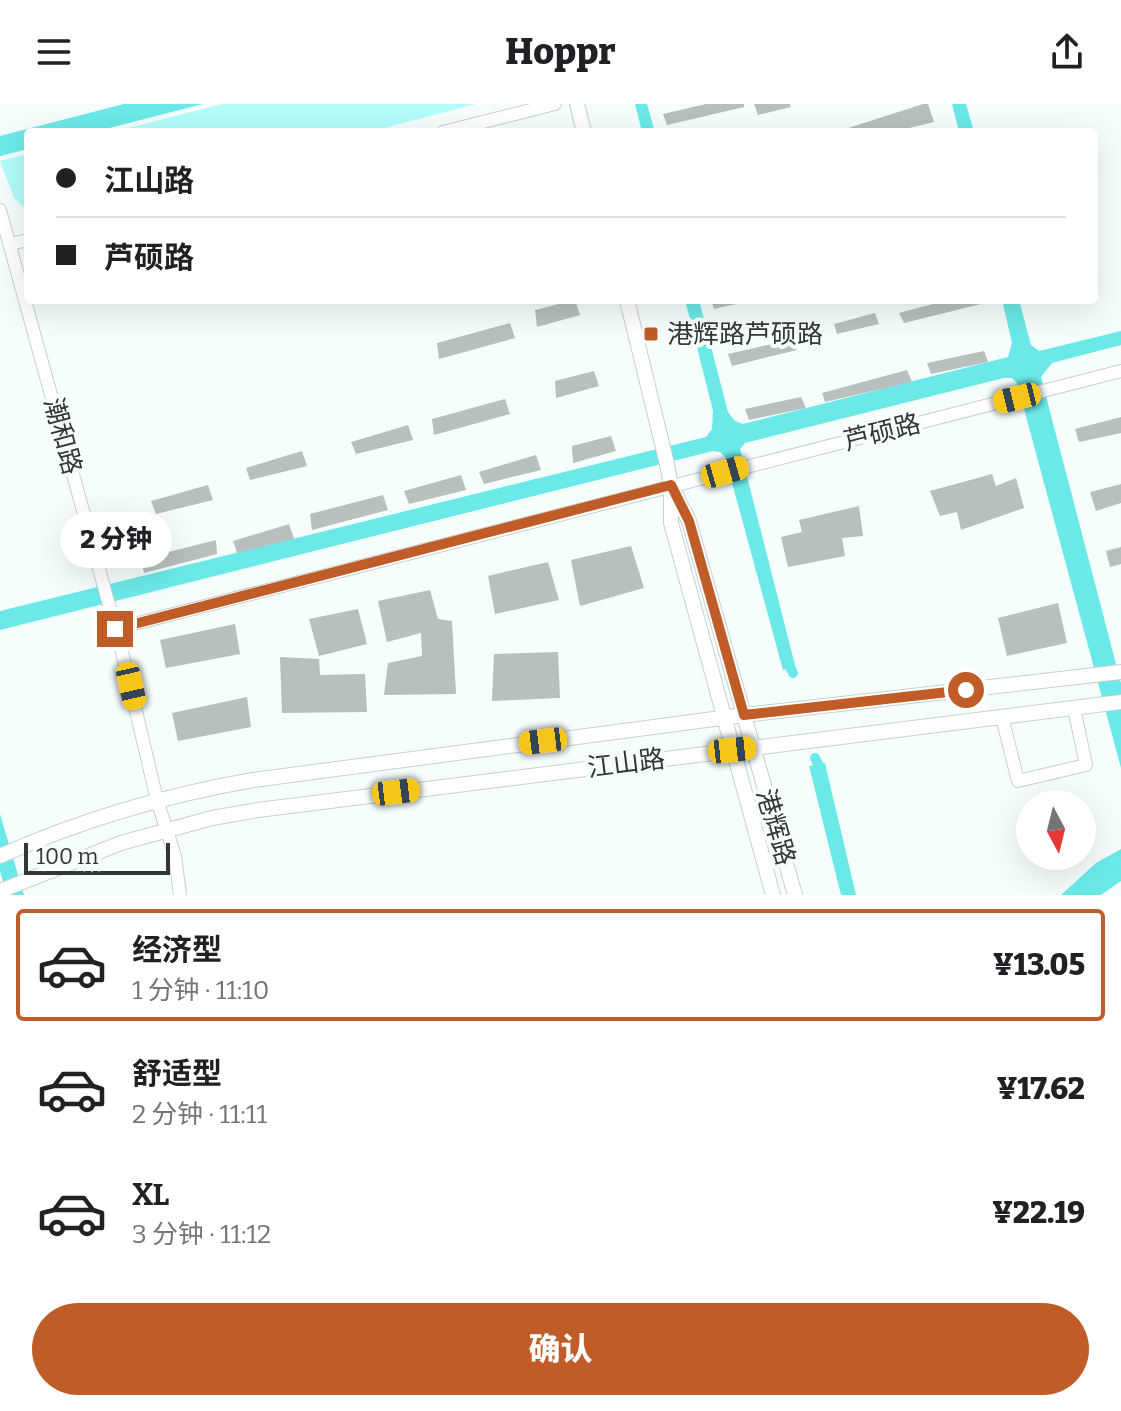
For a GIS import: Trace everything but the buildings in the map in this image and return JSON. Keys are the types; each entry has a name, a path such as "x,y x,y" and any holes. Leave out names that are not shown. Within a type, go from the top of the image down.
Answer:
{"main road":[{"path":"577,104 583,128"},
{"name":"港辉路","path":"628,304 667,464 671,485 671,523 773,895"},
{"name":"港辉路","path":"671,485 689,521 795,895"},
{"name":"江山路","path":"0,856 111,814 206,788 726,717 1121,672"},
{"name":"江山路","path":"0,890 121,843 212,818 305,803 1121,702"}],"street":[{"path":"459,128 555,104"},
{"name":"潮和路","path":"0,210 24,296"},
{"path":"11,244 24,241"},
{"name":"潮和路","path":"26,304 104,587 165,830 175,856 180,895"},
{"name":"芦硕路","path":"671,485 1121,371"},
{"path":"115,629 671,485"},
{"path":"1002,717 1018,781 1086,765 1074,708"}],"shaded area":[{"path":"124,104 203,104 110,128 31,128"},
{"path":"222,104 476,104 384,128 129,128"},
{"path":"635,104 647,104 654,128 641,128"},
{"path":"952,104 966,104 973,128 958,128"},
{"path":"24,130 24,150 0,156 0,136"},
{"path":"24,155 24,207 14,198 0,161"},
{"path":"686,304 700,304 728,412 735,421 743,424 1008,357 1012,343 1003,304 1020,304 1031,345 1039,351 1121,331 1121,345 1052,363 1041,377 1121,683 1121,768 1017,383 1012,378 745,443 740,449 795,665 783,670 725,457 713,451 0,630 0,611 706,437 712,429 713,411"},
{"path":"825,763 856,895 841,895 809,766"},
{"path":"0,814 24,895 7,895 0,871"},
{"path":"1121,849 1121,881 1101,895 1061,895 1088,870 1096,870 1096,863"}],"waterway":[{"path":"790,667 793,673"},
{"path":"815,758 818,764"}],"place":[{"name":"港辉路芦硕路","path":"651,334"}],"route":[{"path":"115,629 671,485 689,521 744,715 966,690"}]}
